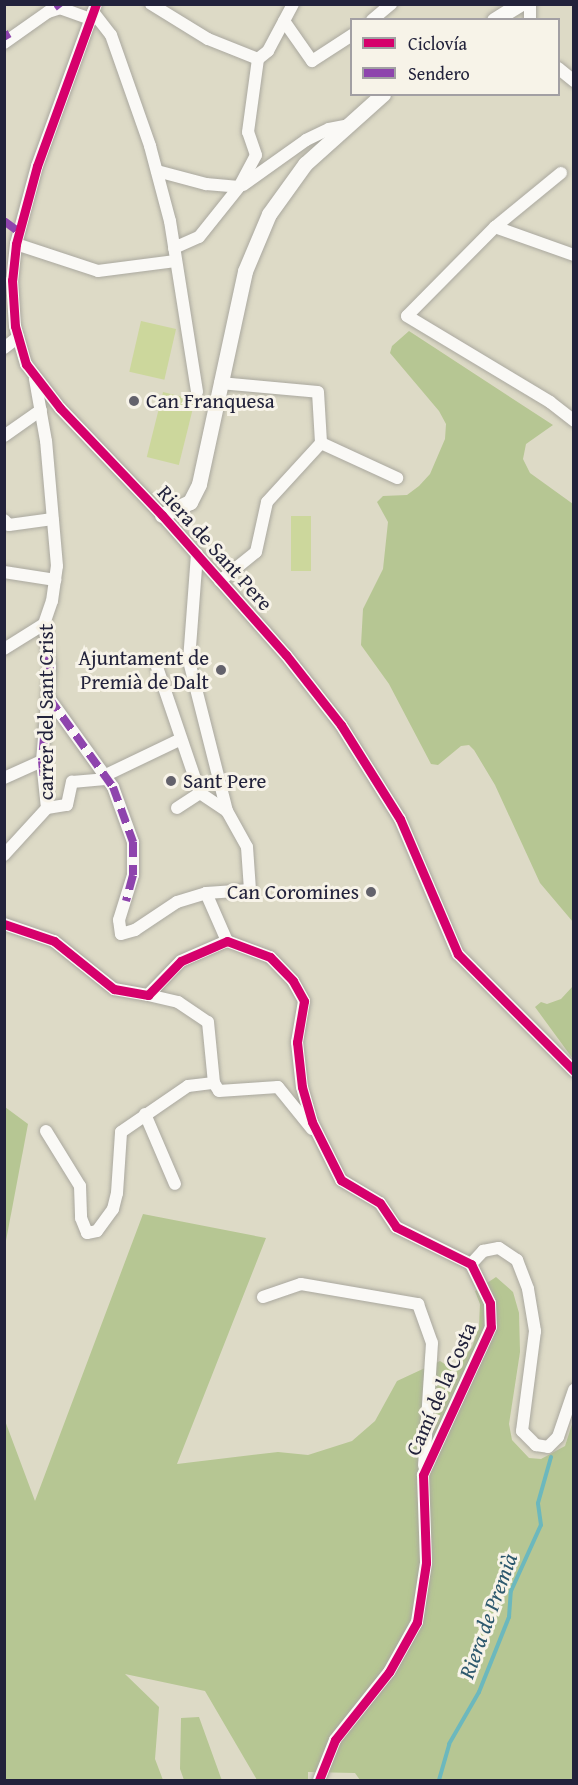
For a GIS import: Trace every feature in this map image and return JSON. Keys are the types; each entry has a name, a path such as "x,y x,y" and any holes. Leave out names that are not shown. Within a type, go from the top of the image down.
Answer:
{"street":[{"path":"151,4 208,39 258,59"},
{"path":"174,248 199,237 239,187 256,155 248,132 258,59 268,51 293,4"},
{"path":"374,18 391,4"},
{"path":"502,17 520,4"},
{"path":"6,38 48,12 60,8 93,12 111,35 157,171 174,248 197,392"},
{"name":"Riera de Sant Pere","path":"93,12 37,166 8,281 18,337 26,364 60,408 162,514 197,554 341,725 400,819 458,954 573,1071"},
{"path":"284,21 312,61 350,36"},
{"path":"560,70 573,81"},
{"path":"162,514 190,502 199,484 245,271 270,214 305,164 381,96"},
{"path":"157,171 206,184 239,187 306,140 329,129 349,125"},
{"path":"561,173 495,227 407,316 550,402 573,421"},
{"path":"495,227 573,255"},
{"path":"16,244 98,271 176,261"},
{"path":"4,348 18,337"},
{"name":"carrer del Sant Crist","path":"4,855 47,808 42,760 50,667 44,624 55,580 53,519 35,375"},
{"path":"220,383 318,392 321,443 267,502 256,552 220,581"},
{"path":"4,436 41,410"},
{"path":"321,443 397,478"},
{"path":"4,520 9,525 53,519"},
{"path":"49,698 107,777 133,842 133,875 119,920 121,934 135,930 177,902 206,892 250,890 247,847 226,811 189,661 197,554"},
{"path":"4,572 55,580"},
{"path":"4,649 44,624"},
{"path":"157,667 179,740 200,793 226,811"},
{"path":"47,808 67,805 72,782 107,777 179,740"},
{"path":"4,778 42,760"},
{"path":"177,808 200,793"},
{"path":"206,892 227,941"},
{"path":"4,924 54,941 114,989 178,1002 208,1022 214,1083 219,1091 278,1087 322,1141"},
{"path":"148,995 181,961 227,941 270,957 293,981 304,1002 297,1042 302,1087 322,1141 341,1180 380,1203 396,1227 471,1264 483,1251 499,1248 518,1260 528,1289 535,1331 522,1431 536,1445 548,1447 558,1437 573,1390"},
{"path":"46,1131 73,1169 80,1186 81,1218 87,1233 97,1231 113,1209 121,1132 188,1086 214,1083"},
{"path":"145,1114 175,1184"},
{"name":"Camí de la Costa","path":"423,1475 491,1327 490,1302 471,1264"},
{"name":"Camí de la Costa","path":"263,1297 301,1284 418,1304 432,1343 423,1475 426,1563 417,1622 389,1672 335,1740 319,1780"}],"green space":[{"path":"141,321 176,329 164,380 129,372"},
{"path":"409,331 553,425 526,444 523,459 530,473 573,504 573,922 540,883 495,785 474,750 469,745 461,746 438,765 431,764 389,684 361,645 363,609 383,569 388,522 377,502 383,496 407,495 419,486 430,474 445,439 446,424 439,411 390,353 392,346"},
{"path":"163,392 195,400 179,465 147,457"},
{"path":"291,516 311,516 311,571 291,571"},
{"path":"573,986 573,1059 535,1007 541,1002 547,1004 561,999"},
{"path":"5,1107 28,1124 5,1246"},
{"path":"143,1214 266,1238 177,1464 278,1452 308,1455 352,1441 375,1421 397,1381 440,1361 451,1368 463,1359 472,1347 479,1327 480,1304 475,1291 496,1277 513,1292 519,1313 520,1352 509,1424 512,1440 529,1458 541,1459 565,1446 573,1421 573,1780 360,1780 355,1773 308,1772 308,1780 257,1780 205,1691 125,1674 159,1707 155,1759 163,1780 5,1780 4,1418 35,1501"},
{"path":"199,1717 222,1780 184,1780 180,1769 181,1718"}],"waterway":[{"name":"Riera de Premià","path":"439,1780 449,1744 479,1692 509,1617 511,1591 541,1525 538,1503 551,1457"}],"marked path":[{"path":"57,4 60,8"},
{"path":"4,32 8,39"},
{"path":"4,221 19,232"},
{"path":"44,624 50,667 42,761 44,780"},
{"path":"49,698 113,787 133,842 133,875 126,901"}],"cycle path":[{"path":"96,4 37,166 16,244 12,280 15,326 26,364 60,408 162,515 286,655 341,725 400,819 458,954 574,1071"},
{"path":"4,924 54,941 114,989 148,995 181,961 227,941 270,957 293,981 304,1001 297,1042 302,1087 312,1122 341,1180 380,1203 396,1227 471,1264 490,1303 491,1327 423,1475 426,1563 417,1622 389,1672 335,1740 319,1780"}],"place":[{"name":"Can Franquesa","path":"134,401"},
{"name":"Ajuntament de Premià de Dalt","path":"221,670"},
{"name":"Sant Pere","path":"171,781"},
{"name":"Can Coromines","path":"371,892"}]}
